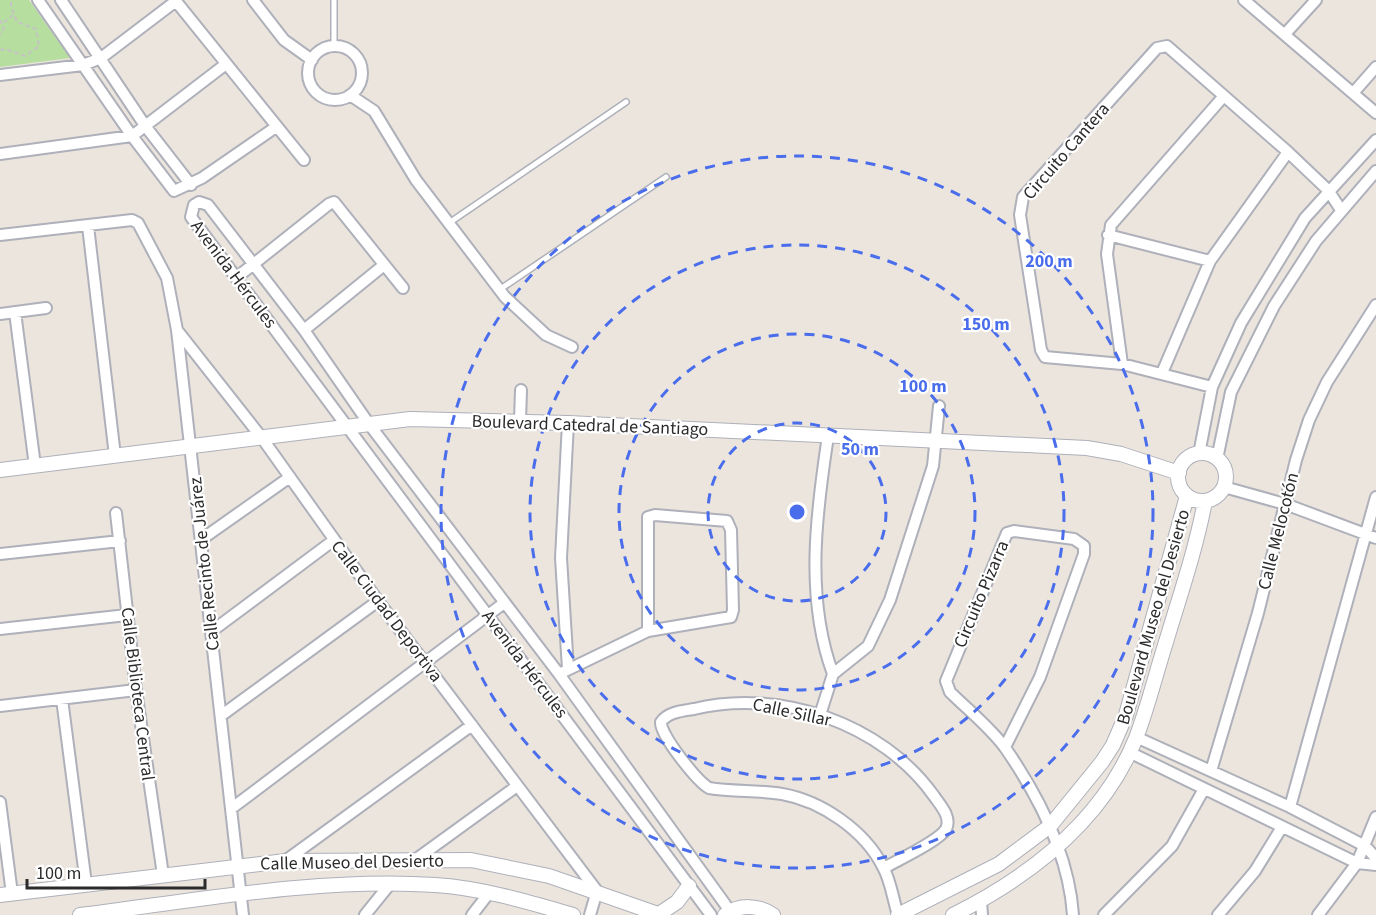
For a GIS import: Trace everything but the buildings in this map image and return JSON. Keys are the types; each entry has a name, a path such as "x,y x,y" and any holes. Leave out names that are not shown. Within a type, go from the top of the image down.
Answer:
{"street":[{"path":"38,0 132,136 176,192 191,185 276,127"},
{"path":"61,0 146,127 191,185"},
{"path":"0,75 83,65 101,58 176,0 304,160"},
{"path":"253,0 284,40 312,60"},
{"path":"1244,0 1376,113"},
{"path":"1284,34 1316,0"},
{"path":"334,46 352,51 362,66 360,82 350,95 335,99 318,93 309,77 312,60 318,52 334,46"},
{"name":"Circuito Cantera","path":"1212,387 1122,364 1045,357 1041,350 1020,215 1023,197 1157,48 1167,46 1288,152 1328,190 1341,210"},
{"path":"0,154 132,136 226,64"},
{"path":"1354,92 1376,67"},
{"path":"350,95 374,111 416,180 499,290 546,335 572,347"},
{"path":"1122,364 1107,254 1108,235 1115,217 1223,97"},
{"path":"1199,454 1212,387 1241,323 1285,247 1328,190 1376,141"},
{"path":"1162,373 1210,261 1288,152"},
{"path":"1217,459 1236,377 1293,274 1341,210 1376,171"},
{"name":"Avenida Hércules","path":"711,915 191,217 194,205 199,202 208,205 304,330 369,424 504,603 563,671 728,913"},
{"path":"236,278 334,202 403,288"},
{"name":"Calle Recinto de Juárez","path":"88,226 136,221 167,278 177,330 191,446 243,915"},
{"path":"0,235 88,226 115,456"},
{"path":"1108,235 1210,261"},
{"path":"304,330 384,265"},
{"name":"Calle Melocotón","path":"1211,771 1258,613 1296,460 1309,420 1327,382 1376,305"},
{"path":"0,314 46,308"},
{"path":"15,312 35,466"},
{"name":"Calle Ciudad Deportiva","path":"177,330 261,438 378,601 597,891"},
{"path":"520,421 521,390"},
{"path":"833,674 860,655 875,634 897,581 928,486 938,441 939,406"},
{"name":"Boulevard Catedral de Santiago","path":"0,470 410,419 568,423 1104,450 1179,473"},
{"path":"568,423 561,558 563,671 648,631 731,616 731,530 727,521 655,514 648,517 648,631"},
{"path":"820,715 833,674 820,632 816,557 819,501 828,436"},
{"path":"1199,454 1217,459 1225,471 1224,487 1219,494 1205,501 1187,496 1179,482 1179,473 1186,460 1199,454"},
{"path":"202,539 290,477"},
{"path":"1224,487 1285,504 1371,536"},
{"name":"Boulevard Museo del Desierto","path":"898,915 999,864 1050,826 1102,762 1121,730 1180,528 1187,496"},
{"path":"1290,807 1371,536 1376,497"},
{"name":"Boulevard Museo del Desierto","path":"953,915 981,908 1058,847 1100,802 1136,736 1198,537 1205,501"},
{"name":"Calle Biblioteca Central","path":"116,513 136,690 163,875"},
{"name":"Circuito Pizarra","path":"1005,747 1040,677 1084,554 1084,546 1074,539 1014,531 1007,533 947,674 947,687 950,692 1005,747 1050,826 1071,892 1073,915"},
{"path":"212,631 334,540"},
{"path":"0,554 120,541"},
{"path":"222,716 378,601"},
{"path":"232,808 504,603"},
{"path":"0,629 127,615"},
{"path":"0,706 136,690"},
{"path":"62,699 86,884"},
{"name":"Calle Sillar","path":"884,868 941,834 946,828 946,814 930,791 899,759 863,732 820,715 762,703 718,703 664,717 661,728 705,785 716,789 785,794 814,804 848,825 872,848 884,868 898,915"},
{"path":"285,861 472,725"},
{"path":"1136,736 1290,807 1365,846 1376,858"},
{"path":"1129,752 1357,863 1376,865"},
{"path":"415,860 517,786"},
{"path":"1104,915 1172,846 1204,789"},
{"path":"0,801 6,894"},
{"path":"1318,915 1357,863 1376,817"},
{"path":"1218,915 1255,871 1282,827"},
{"name":"Calle Museo del Desierto","path":"6,894 285,861 471,861 549,876 660,915"},
{"path":"365,915 390,884"},
{"name":"Calle Museo del Desierto","path":"80,915 311,887 390,884 435,885 489,893 573,915"},
{"path":"660,915 677,902 689,886"},
{"path":"590,915 597,891"},
{"path":"472,915 489,893"},
{"path":"728,913 748,906 766,910 773,915"}],"lane":[{"path":"334,0 334,46"},
{"path":"449,223 626,102"},
{"path":"499,290 666,177"}],"path":[{"path":"0,50 25,56 39,46 36,29 17,22 11,0"},
{"path":"0,34 4,28 2,21 14,15"}],"green space":[{"path":"0,0 29,0 70,58 0,67"}]}
